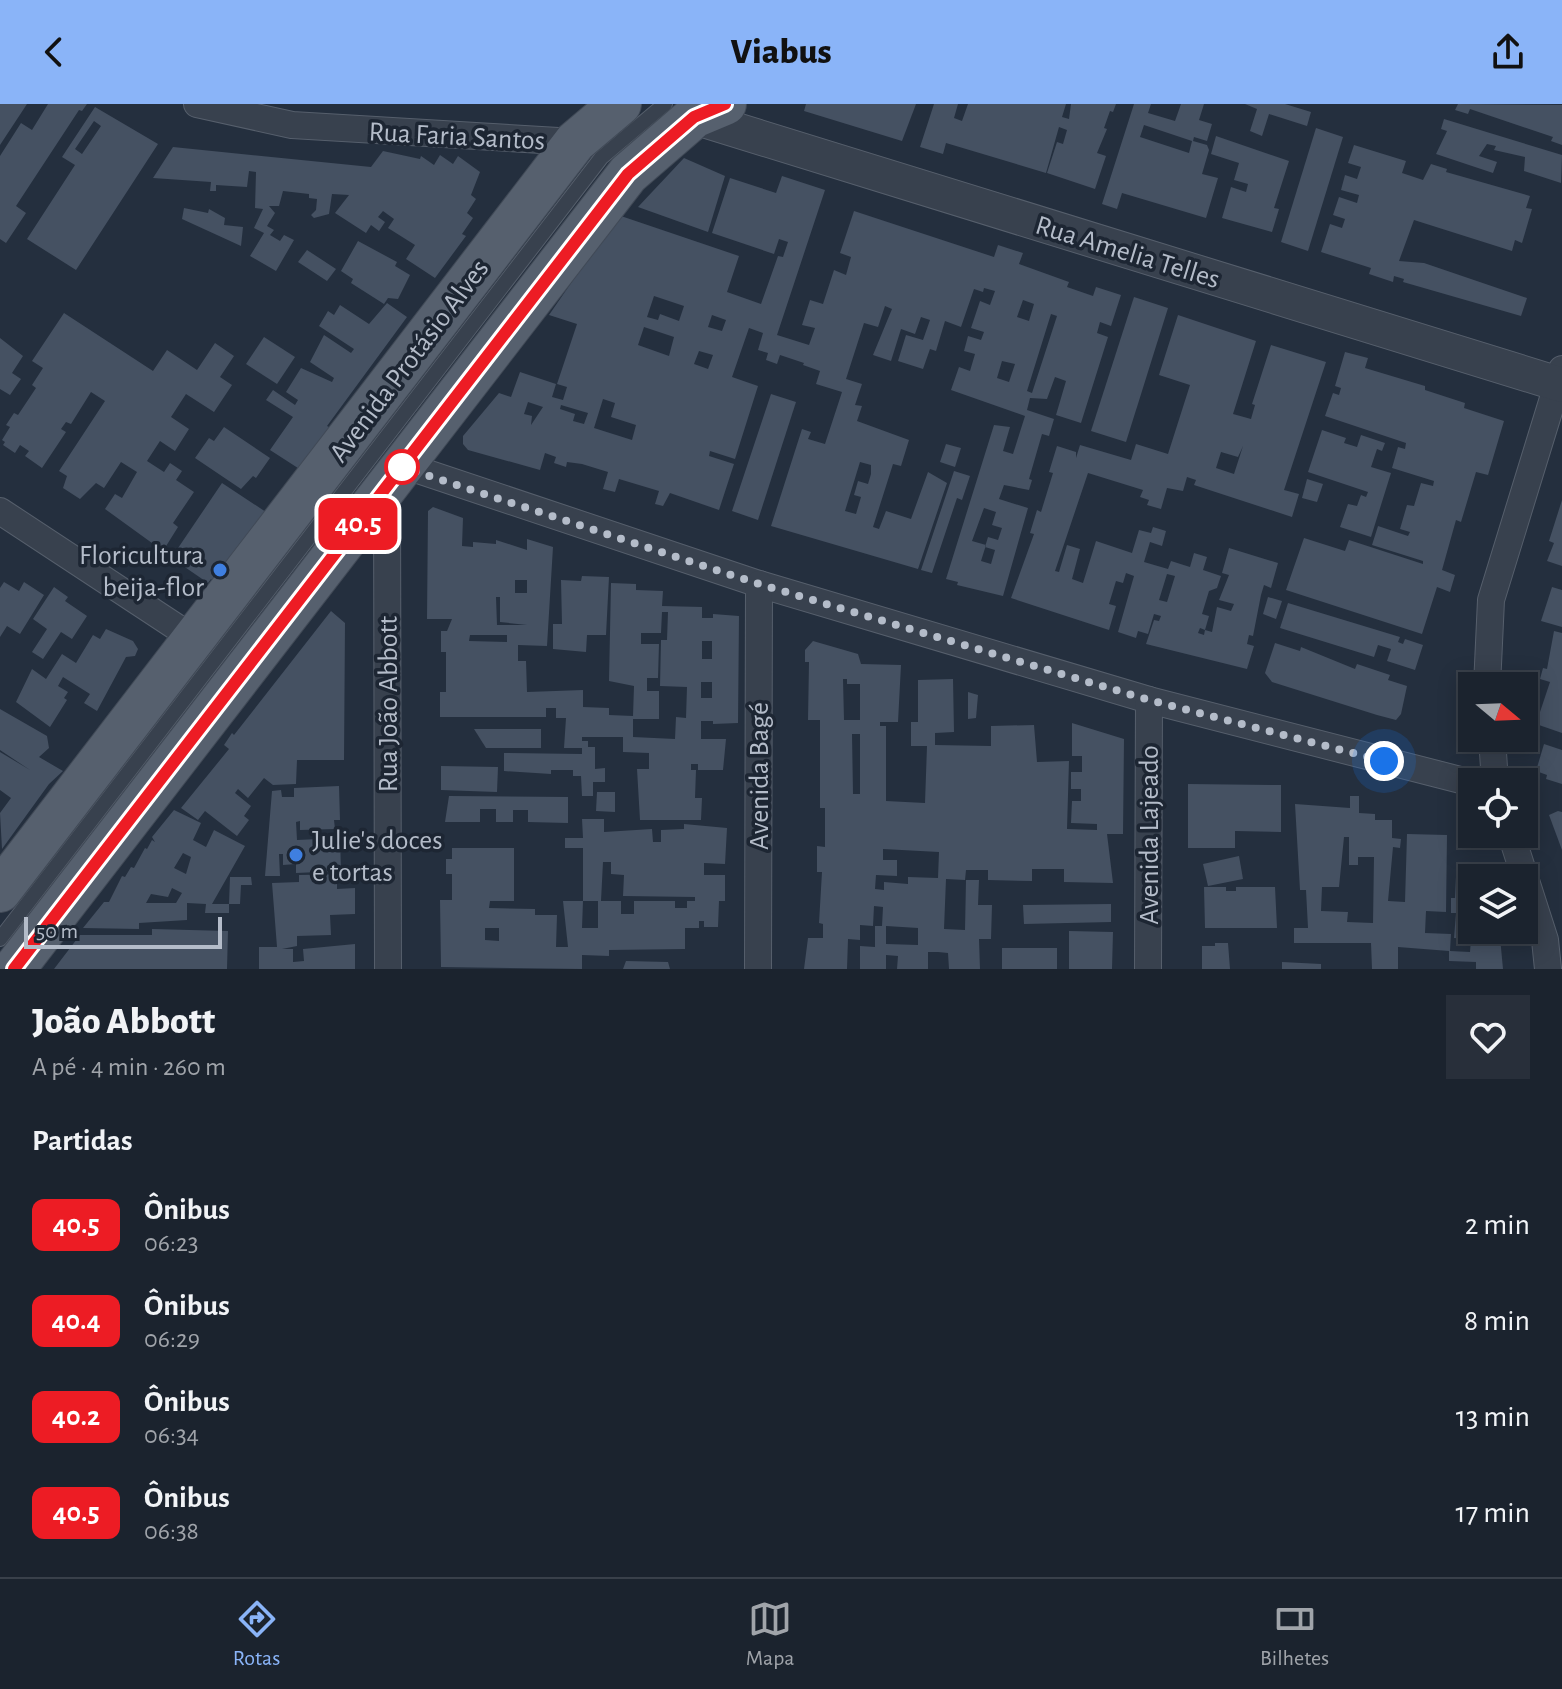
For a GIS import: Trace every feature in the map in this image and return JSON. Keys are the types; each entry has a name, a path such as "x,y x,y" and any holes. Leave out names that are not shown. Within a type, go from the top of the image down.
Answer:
{"main road":[{"name":"Avenida Protásio Alves","path":"0,892 575,142 620,104"},
{"path":"14,969 20,937 395,476 628,174 695,108"}],"street":[{"name":"Rua Faria Santos","path":"197,104 292,125 575,142"},
{"name":"Rua Amelia Telles","path":"695,108 1561,379"},
{"path":"1488,672 1491,600 1561,379"},
{"path":"395,476 1149,700 1458,779"},
{"name":"Rua João Abbott","path":"388,969 395,476"},
{"path":"0,511 193,638"},
{"name":"Avenida Bagé","path":"758,969 759,584"},
{"name":"Avenida Lajeado","path":"1148,969 1149,700"},
{"path":"1515,848 1545,940 1548,969"}],"lane":[{"path":"20,937 133,767 601,158 695,108"},
{"path":"427,384 474,273"},
{"path":"427,384 523,310"},
{"path":"0,892 133,767"},
{"path":"20,937 133,767"}],"building":[{"path":"0,104 27,104 0,145"},
{"path":"48,104 87,104 82,111 79,110 16,206 26,213 6,243 0,239 0,156 21,123 32,130"},
{"path":"806,104 916,104 902,141 804,111"},
{"path":"934,104 958,104 954,118 962,121 968,104 1066,104 1062,117 1069,119 1071,104 1116,104 1113,112 1110,111 1104,128 1107,129 1097,153 1106,156 1095,189 1047,173 1057,142 1063,144 1067,130 1059,127 1046,173 946,143 943,154 920,147"},
{"path":"1134,104 1151,104 1148,113 1175,121 1181,104 1204,104 1199,120 1212,124 1207,141 1194,137 1193,141 1207,145 1209,150 1202,174 1218,178 1206,218 1122,193 1117,209 1102,204","holes":["1144,125 1192,141 1189,153 1140,137"]},
{"path":"1245,104 1285,104 1311,112 1307,126 1269,114 1262,136 1250,131 1257,109"},
{"path":"1458,104 1562,105 1562,145 1551,141 1553,137 1470,109 1468,114 1455,110"},
{"path":"95,107 158,144 76,270 27,239 75,165 62,157","holes":["94,121 101,126 82,154 75,149"]},
{"path":"1444,119 1562,155 1561,183 1524,171 1525,157 1494,150 1496,146 1487,144 1479,156 1497,162 1493,173 1436,154 1447,131 1441,129"},
{"path":"1316,128 1343,137 1308,251 1281,242"},
{"path":"1216,136 1289,161 1274,208 1279,209 1272,232 1222,218 1231,187 1246,192 1248,184 1234,180 1239,163 1211,154"},
{"path":"1354,145 1406,161 1402,173 1423,180 1431,164 1447,169 1446,172 1530,196 1526,208 1532,209 1522,243 1515,240 1512,251 1414,220 1399,261 1424,263 1527,298 1521,316 1403,282 1404,279 1394,276 1393,282 1369,274 1371,268 1321,252 1330,224 1342,228 1345,219 1333,215 1339,197 1357,203 1359,195 1341,190 1345,175 1357,179 1361,167 1348,163"},
{"path":"173,147 371,167 383,151 420,159 421,156 434,165 440,155 453,164 458,156 480,172 471,195 476,199 467,213 473,218 462,234 466,236 435,278 406,259 415,245 388,228 394,219 383,211 378,217 385,222 379,231 371,225 366,233 335,213 349,195 332,194 329,214 314,218 311,215 316,210 317,199 309,198 309,194 283,191 279,206 269,206 275,213 267,226 274,230 270,235 280,241 284,235 294,240 276,271 250,256 264,233 254,228 263,209 255,208 256,172 249,171 247,187 216,185 216,191 210,191 211,182 153,178"},
{"path":"684,158 725,176 708,232 638,207"},
{"path":"782,176 825,190 777,335 809,345 815,328 802,325 810,300 823,304 834,270 846,275 851,257 840,253 854,211 994,257 998,245 1023,253 1019,264 1069,282 1067,287 1093,296 1096,287 1121,295 1111,326 1100,322 1097,333 1108,337 1081,423 1056,415 1066,381 1055,377 1047,399 1030,398 1027,410 1054,419 1049,436 1042,434 1029,479 1032,480 1029,490 1004,485 999,499 1028,508 1003,596 957,585 958,582 946,579 994,425 1010,427 1003,451 1013,454 1025,416 951,390 959,367 970,371 975,354 964,351 968,336 981,340 984,332 971,328 980,301 990,305 995,291 974,289 961,327 945,321 936,351 930,349 923,369 898,361 906,335 923,340 930,320 921,317 915,334 901,329 891,361 873,355 892,309 885,306 878,327 864,323 846,379 862,384 855,405 862,406 857,421 909,440 901,466 893,464 873,527 879,529 886,511 911,519 928,472 947,483 918,569 771,526 802,429 811,432 808,439 825,444 842,392 816,384 820,371 804,363 780,355 777,364 766,360 768,353 758,350 763,333 749,328 732,377 758,386 735,459 710,451 709,456 734,464 719,510 670,493 663,506 655,504 659,491 619,479 615,492 603,489 608,472 567,462 566,467 554,463 556,457 545,453 540,470 468,450 463,444 463,436 499,393 511,397 520,372 556,384 552,397 563,400 567,387 557,384 577,324 549,315 618,215 739,256 727,292 761,304 778,256 783,257 788,242 779,239 774,254 712,233 730,178 776,193","holes":["654,296 684,306 679,321 660,314 658,320 647,317","1023,300 1034,304 1029,321 1017,317","1051,314 1057,316 1032,393 1027,391","712,315 726,320 722,331 708,327","644,327 674,337 669,356 638,345","699,351 713,355 708,369 694,364","1002,361 1015,364 1009,382 997,378","603,399 615,403 611,417 636,425 632,440 594,428","528,402 543,407 531,425 532,416 524,414","561,405 588,413 584,424 573,421 575,414 560,409","860,462 871,465 868,484 858,481 854,495 861,497 856,514 845,511","984,508 996,512 992,525 1002,528 998,540 988,537 986,545 972,541","985,547 995,550 991,564 981,561"]},
{"path":"184,208 208,213 209,209 225,218 224,225 243,227 241,246 182,219"},
{"path":"358,241 397,262 395,266 410,275 398,299 388,298 384,304 351,283 353,279 341,271"},
{"path":"307,250 336,269 327,281 298,262"},
{"path":"1134,297 1168,308 1126,442 1091,431"},
{"path":"387,303 407,317 327,426 331,428 301,470 270,450 293,417 266,400 273,390 295,405 298,400 286,392 301,368 332,382 334,378 310,362 324,335 351,353 354,349 319,326 328,311 334,315 340,305 369,324"},
{"path":"64,313 153,371 167,350 197,370 215,343 234,356 220,377 232,385 214,412 186,394 171,417 189,429 175,451 160,441 147,461 164,472 170,463 182,471 176,480 194,492 173,523 178,527 163,551 105,509 115,494 122,498 137,472 121,462 104,488 96,483 80,499 63,488 67,476 59,471 105,401 91,392 71,424 66,422 61,429 66,432 42,468 25,456 29,451 20,445 15,453 3,445 5,442 2,440 10,427 6,425 14,413 18,415 36,388 32,385 43,368 32,361"},
{"path":"1178,315 1256,341 1233,414 1251,419 1255,405 1252,404 1271,345 1326,362 1284,490 1299,494 1292,517 1194,485 1196,480 1187,477 1183,491 1167,488 1161,509 1147,505 1149,500 1140,497 1143,490 1088,473 1055,571 1059,572 1067,545 1080,549 1072,579 1083,583 1096,541 1132,553 1139,530 1151,533 1153,527 1166,531 1162,546 1150,542 1144,562 1168,569 1171,561 1190,567 1194,553 1207,557 1203,570 1221,576 1217,588 1209,591 1202,614 1209,616 1205,630 1212,632 1217,607 1231,611 1234,604 1219,600 1229,575 1222,573 1229,548 1278,563 1271,588 1264,585 1253,636 1249,635 1247,644 1254,646 1247,669 1146,644 1154,620 1159,621 1161,616 1154,614 1148,634 1138,631 1136,638 1118,632 1134,576 1126,573 1123,583 1116,581 1109,604 1116,606 1109,630 1011,598 1034,534 1030,533 1037,510 1041,512 1053,473 1049,472 1057,446 1076,452 1076,458 1080,445 1131,460 1136,444 1168,454 1190,385 1159,375","holes":["1243,446 1234,474 1216,468 1221,452 1238,457","1167,574 1175,576 1167,602 1159,600"]},
{"path":"264,337 295,357 277,384 246,364"},
{"path":"0,338 23,356 12,373 21,379 10,395 0,389"},
{"path":"1345,352 1368,358 1365,368 1425,386 1425,390 1465,403 1464,408 1504,421 1488,475 1476,472 1461,522 1456,520 1442,570 1455,575 1450,592 1437,587 1422,634 1286,590 1304,538 1345,551 1349,540 1423,564 1423,561 1372,545 1378,526 1408,536 1410,532 1400,529 1407,505 1414,506 1421,483 1433,486 1434,481 1392,468 1398,447 1405,449 1406,443 1325,416 1333,393 1339,395 1341,388 1335,386"},
{"path":"771,394 796,402 758,520 732,511"},
{"path":"224,427 270,458 256,478 253,476 241,489 195,458 209,438 214,441"},
{"path":"1322,430 1346,438 1344,443 1357,447 1361,435 1385,443 1382,451 1377,449 1371,467 1391,473 1371,537 1340,527 1348,504 1357,506 1361,495 1366,497 1368,492 1308,472"},
{"path":"946,444 961,448 955,467 940,462"},
{"path":"954,471 970,476 962,500 957,498 932,573 921,570"},
{"path":"1307,479 1323,484 1317,502 1302,498"},
{"path":"222,483 266,512 215,582 211,579 208,583 176,561 178,557 174,554"},
{"path":"1562,500 1562,566 1547,561 1554,543 1549,541"},
{"path":"433,507 463,518 462,546 473,547 473,542 496,544 496,540 527,550 527,539 553,547 547,646 518,645 518,661 526,661 527,692 583,690 583,707 609,708 609,715 633,716 634,686 609,681 611,583 636,584 636,590 663,591 662,606 702,607 702,618 713,618 713,614 739,616 738,723 701,721 701,739 726,739 723,770 698,770 698,764 691,764 691,770 696,770 695,798 702,798 701,820 640,820 637,769 649,769 649,753 623,752 623,737 582,737 582,741 588,741 588,747 595,747 595,769 605,768 605,782 593,782 593,796 582,796 581,776 573,776 573,770 551,770 551,774 504,771 504,753 582,754 582,748 564,748 566,718 556,718 556,708 546,708 546,717 440,717 440,692 446,692 446,652 441,652 441,631 447,631 452,619 427,619 428,511","holes":["515,580 527,580 527,593 515,593","496,597 500,597 500,622 527,625 497,625","662,612 668,612 667,640 661,640 660,686 687,687 686,718 676,717 675,739 633,737 633,719 659,719 659,691 647,691 647,678 658,678 659,644 641,644 641,633 661,633","470,635 507,635 507,642 469,641","702,641 712,641 712,659 702,659","701,682 712,682 712,698 701,698"]},
{"path":"582,576 609,577 606,635 587,635 586,652 553,649 553,624 562,624 561,580 581,581"},
{"path":"4,582 19,591 24,582 44,595 20,634 7,626 0,637 0,588"},
{"path":"54,587 68,597 65,601 87,616 72,639 61,632 43,659 32,652 47,629 33,619"},
{"path":"1552,587 1562,590 1562,627 1541,621"},
{"path":"1268,597 1282,601 1276,619 1263,614"},
{"path":"1288,603 1400,637 1398,642 1403,644 1405,639 1423,645 1415,670 1387,661 1391,649 1378,645 1374,657 1280,628"},
{"path":"331,611 345,623 344,760 297,760 296,784 273,785 264,778 248,798 238,789 235,793 251,806 244,816 249,820 237,836 205,811 198,820 181,808 229,749 224,745 232,733 234,735"},
{"path":"106,629 133,641 138,649 135,656 126,657 97,711 84,703 90,694 63,677 58,686 68,692 64,698 67,700 50,727 16,702 32,669 46,679 62,654 76,663 93,635 100,639"},
{"path":"1554,631 1562,633 1562,733 1538,725 1550,682 1540,679 1543,668 1547,669"},
{"path":"813,641 858,654 861,664 901,665 898,722 880,722 880,726 886,726 886,801 925,803 927,746 911,746 911,722 918,722 918,680 953,679 954,732 935,733 935,745 991,746 991,726 1034,725 1037,762 1069,761 1067,829 1097,830 1097,824 1071,823 1072,801 1081,801 1081,789 1071,789 1071,772 1082,772 1082,756 1072,756 1072,723 1124,739 1123,834 1107,834 1113,883 1064,882 1064,869 1032,869 1032,881 988,880 988,870 966,870 965,880 946,879 944,929 965,930 966,880 979,880 978,905 992,905 991,939 979,939 980,969 949,969 948,953 928,952 928,969 897,969 898,956 886,955 886,969 860,969 860,946 875,947 875,926 882,926 883,907 874,906 873,926 860,925 860,940 848,939 847,969 804,969 808,938 823,938 823,924 819,923 822,872 817,872 817,846 825,847 825,808 820,808 820,720 808,720 809,662 805,662 805,650","holes":["843,679 847,679 847,684 860,684 860,720 844,720","852,734 860,734 860,794 853,794","883,849 939,852 938,878 908,877 908,884 884,882 884,890 875,889 876,875 897,876 897,860 883,860","886,926 918,928 918,945 886,944"]},
{"path":"1275,643 1300,651 1301,647 1355,669 1357,664 1390,675 1388,680 1407,686 1401,714 1396,720 1272,682 1265,673"},
{"path":"968,692 978,695 976,718 968,719"},
{"path":"0,709 47,736 49,748 39,757 63,771 49,784 2,849 0,813 11,798 0,790 0,752 30,770 0,750"},
{"path":"474,729 541,729 541,748 486,748"},
{"path":"1544,744 1562,750 1562,784 1546,779 1547,775 1538,772"},
{"path":"441,766 498,767 497,792 441,790"},
{"path":"1188,784 1281,785 1281,832 1235,831 1235,848 1188,848"},
{"path":"339,786 340,820 334,820 335,829 300,830 300,821 296,822 297,840 340,838 341,871 296,873 296,864 283,865 283,854 279,854 280,876 265,876 272,791 281,790 282,797 294,797 294,788"},
{"path":"597,792 615,792 615,812 596,811"},
{"path":"449,796 568,797 568,823 528,822 528,810 513,810 513,822 496,822 496,809 480,809 480,822 445,822"},
{"path":"1350,796 1359,796 1359,813 1375,814 1375,820 1392,820 1392,838 1401,839 1400,848 1393,847 1388,901 1405,902 1407,834 1447,835 1446,912 1426,911 1425,933 1451,934 1450,951 1470,952 1471,944 1501,944 1503,969 1476,969 1476,962 1449,961 1449,951 1398,947 1398,969 1372,969 1371,943 1294,943 1294,928 1308,928 1306,890 1300,890 1295,804 1350,808","holes":["1344,837 1349,837 1349,865 1358,865 1358,857 1374,857 1373,923 1347,922 1348,912 1321,911 1322,887 1339,887"]},
{"path":"174,810 201,823 193,840 206,847 214,830 245,846 212,904 229,904 229,913 205,913 206,904 187,903 187,920 139,923 139,929 83,928 104,902 109,902 122,876 125,877 131,867 134,868 145,848 152,840 155,842 152,837","holes":["183,853 191,857 186,874 174,868","172,888 182,893 176,903 146,903 151,894 168,897"]},
{"path":"1562,812 1562,850 1549,815"},
{"path":"582,819 604,819 604,832 652,829 653,842 661,842 661,830 684,829 684,824 727,828 725,864 704,863 704,875 725,875 725,901 719,901 718,927 704,927 704,921 699,921 699,928 685,928 685,949 609,950 609,956 582,955 582,969 441,967 440,900 452,900 452,874 446,874 446,859 452,859 452,848 514,848 514,901 490,901 489,908 535,909 535,915 557,915 556,947 568,947 563,901 583,901 583,848 565,848 565,838 583,838","holes":["603,862 611,862 611,874 624,875 623,896 695,897 695,901 687,901 687,908 675,908 675,901 634,901 634,914 621,914 621,901 601,901","583,901 598,901 598,928 582,928","485,928 499,928 499,941 485,940"]},
{"path":"1239,856 1243,879 1208,886 1203,864"},
{"path":"356,874 356,882 337,883 337,889 355,888 355,914 330,915 331,935 297,936 297,946 282,949 293,949 293,962 304,961 303,949 355,944 355,969 259,969 259,947 277,947 272,883 299,882 299,875"},
{"path":"1456,876 1458,938 1454,938 1456,913 1451,913"},
{"path":"230,877 251,877 252,885 241,885 240,904 229,904"},
{"path":"1204,887 1226,887 1226,891 1236,891 1236,887 1275,887 1277,928 1205,928"},
{"path":"1111,904 1111,922 1024,924 1023,905"},
{"path":"152,929 228,931 227,969 54,969 80,935 152,935"},
{"path":"1069,931 1113,932 1112,969 1069,969"},
{"path":"1215,943 1228,943 1230,969 1202,969 1202,946 1215,946"},
{"path":"1002,948 1057,948 1057,969 1002,969"},
{"path":"626,961 668,962 670,969 623,969"},
{"path":"1282,962 1321,964 1321,969 1282,969"}],"bus line":[{"name":"40.5","path":"14,969 628,174 694,117 725,104"}],"place":[{"name":"Floricultura beija-flor","path":"220,570"},
{"name":"Julie's doces e tortas","path":"296,855"}],"route":[{"path":"402,467 759,584 1149,700 1384,761"}]}
